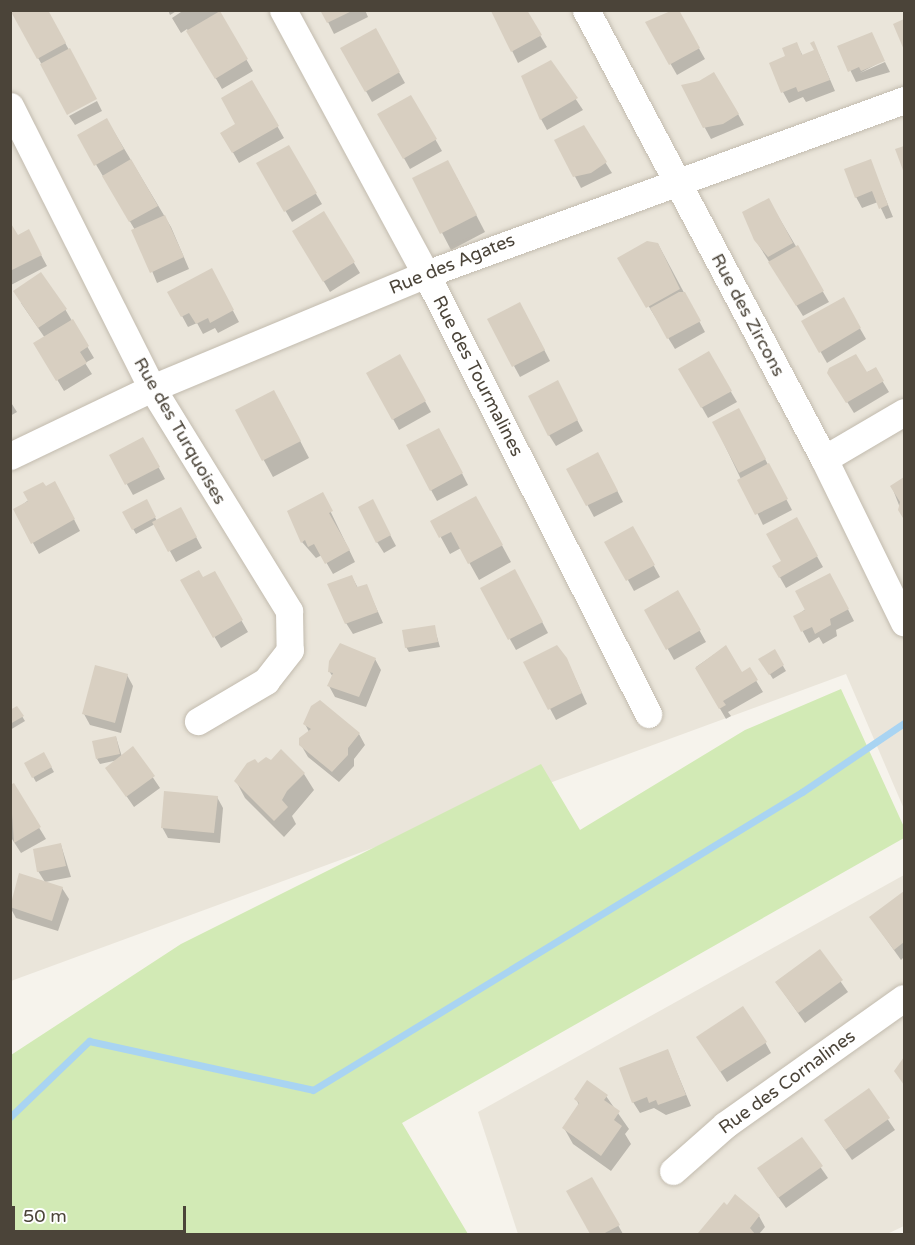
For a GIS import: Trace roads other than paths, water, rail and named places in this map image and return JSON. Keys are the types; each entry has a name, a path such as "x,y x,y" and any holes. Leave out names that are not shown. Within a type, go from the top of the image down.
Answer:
{"street":[{"name":"Rue des Tourmalines","path":"283,10 426,274 648,714"},
{"name":"Rue des Zircons","path":"586,10 824,459 904,622"},
{"name":"Rue des Agates","path":"10,456 152,388 426,274 514,239 679,183 904,100"},
{"name":"Rue des Turquoises","path":"10,106 152,388 289,611 290,650 266,681 198,721"},
{"path":"824,459 904,412"},
{"name":"Rue des Cornalines","path":"673,1171 725,1125 904,998"}],"waterway":[{"path":"10,1117 89,1041 313,1090 802,792 904,723"}]}
